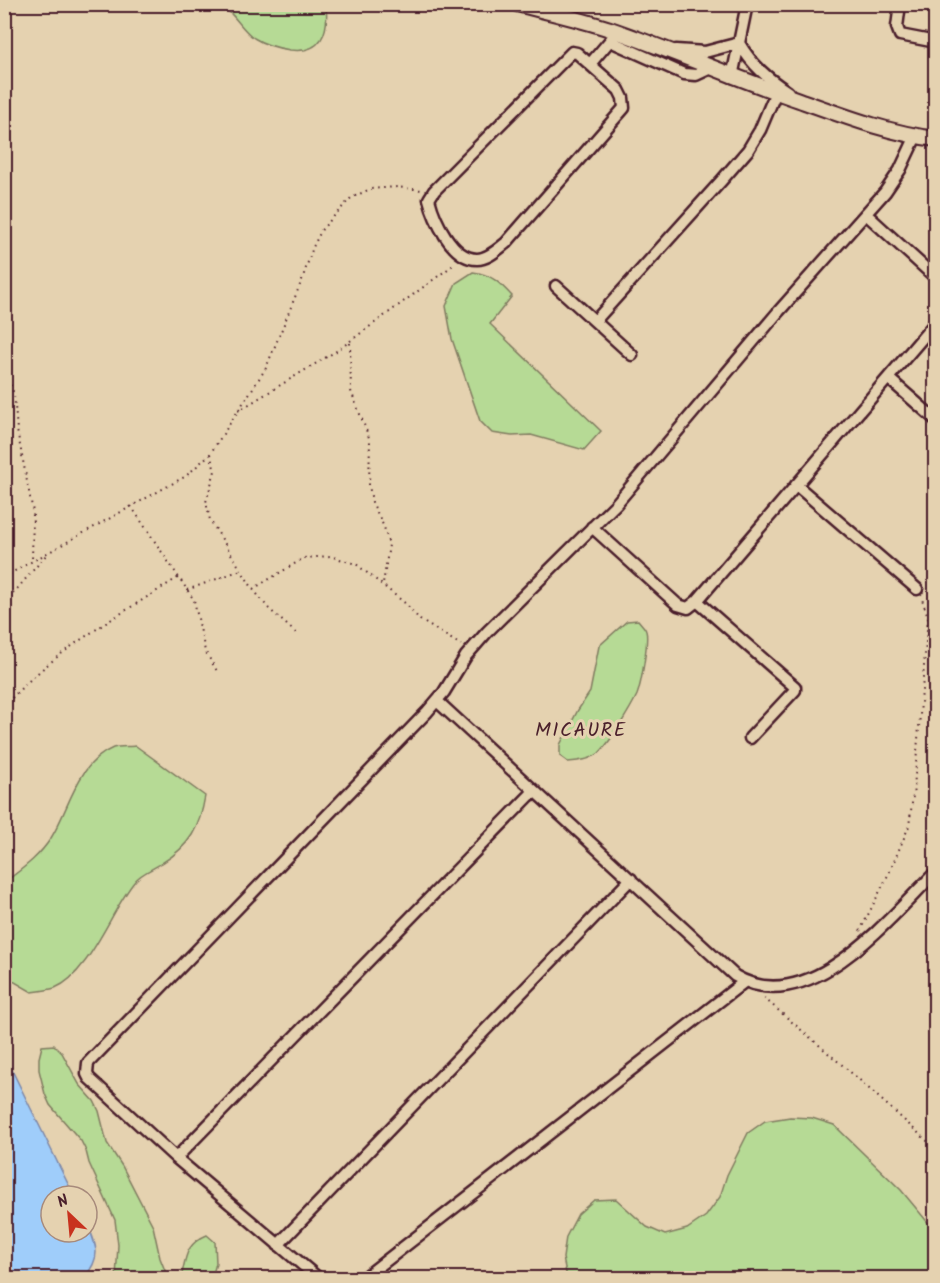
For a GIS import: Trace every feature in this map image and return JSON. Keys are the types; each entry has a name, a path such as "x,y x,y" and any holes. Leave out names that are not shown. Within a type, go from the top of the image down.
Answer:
{"street":[{"path":"517,4 614,36 661,48 732,77 866,123 936,139"},
{"path":"732,77 747,4"},
{"path":"808,4 814,4"},
{"path":"900,4 897,27 900,36 936,42"},
{"path":"590,64 614,36"},
{"path":"614,36 684,74 696,75 711,68"},
{"path":"661,48 705,52 739,43"},
{"path":"739,43 746,55 766,77 804,102"},
{"path":"572,52 577,53 619,90 624,108 621,113 496,251 477,259 466,256 452,246 432,213 429,199 434,191 572,52"},
{"path":"595,321 748,150 760,130 776,92"},
{"path":"318,1278 176,1158 89,1078 88,1063 436,701 487,632 615,504 779,311 885,192 900,170 916,136"},
{"path":"866,214 936,278"},
{"path":"556,286 632,355"},
{"path":"592,527 678,605 688,608 697,601 936,322"},
{"path":"888,378 936,420"},
{"path":"796,485 917,589"},
{"path":"697,601 795,687 795,690 750,738"},
{"path":"436,701 744,982 760,987 777,987 802,982 831,970 864,942 936,872"},
{"path":"176,1158 534,790"},
{"path":"278,1245 631,879"},
{"path":"363,1278 744,982"}],"path":[{"path":"4,577 186,476 210,454 266,368 322,229 351,198 370,189 397,187 434,191"},
{"path":"235,413 350,342 466,256"},
{"path":"350,342 351,391 370,440 369,485 372,502 384,527 389,545 383,585"},
{"path":"4,368 14,394 17,430 33,512 32,561"},
{"path":"210,454 215,471 206,502 210,520 252,589 269,609 298,635"},
{"path":"131,506 194,600 205,651 217,671"},
{"path":"4,601 50,551"},
{"path":"252,589 304,558 330,556 356,564 406,604 420,620 471,651"},
{"path":"187,590 241,570"},
{"path":"4,708 37,674 90,635 179,577"},
{"path":"858,934 890,871 909,826 928,616 917,589"},
{"path":"762,997 936,1149"}],"green space":[{"path":"221,5 326,5 326,24 321,39 316,45 301,50 290,50 262,43 254,38"},
{"path":"473,272 495,280 512,296 490,324 601,431 584,450 531,435 512,436 492,433 480,421 452,339 446,306 456,283"},
{"path":"638,620 645,628 647,636 637,695 620,726 599,753 588,759 568,762 560,756 560,745 590,692 599,646 627,621"},
{"path":"136,746 205,796 197,826 180,850 135,881 79,970 55,988 32,992 13,981 5,970 5,882 30,862 46,845 58,826 75,788 90,765 100,755 113,748"},
{"path":"54,1045 62,1053 79,1084 94,1101 99,1111 107,1143 122,1166 153,1226 160,1258 168,1278 116,1278 118,1245 115,1220 81,1141 50,1105 45,1094 39,1070 42,1046"},
{"path":"790,1117 812,1118 834,1125 901,1190 935,1231 935,1278 567,1278 563,1258 566,1237 578,1214 594,1200 616,1199 647,1227 665,1235 687,1229 706,1216 720,1197 727,1175 748,1133 765,1121"},
{"path":"207,1235 215,1242 216,1263 212,1278 181,1278 190,1247"}],"water":[{"path":"4,1054 68,1184 39,1184 39,1244 95,1244 96,1252 90,1271 84,1278 5,1278"}],"district":[{"name":"MICAURE","path":"581,731"}]}
